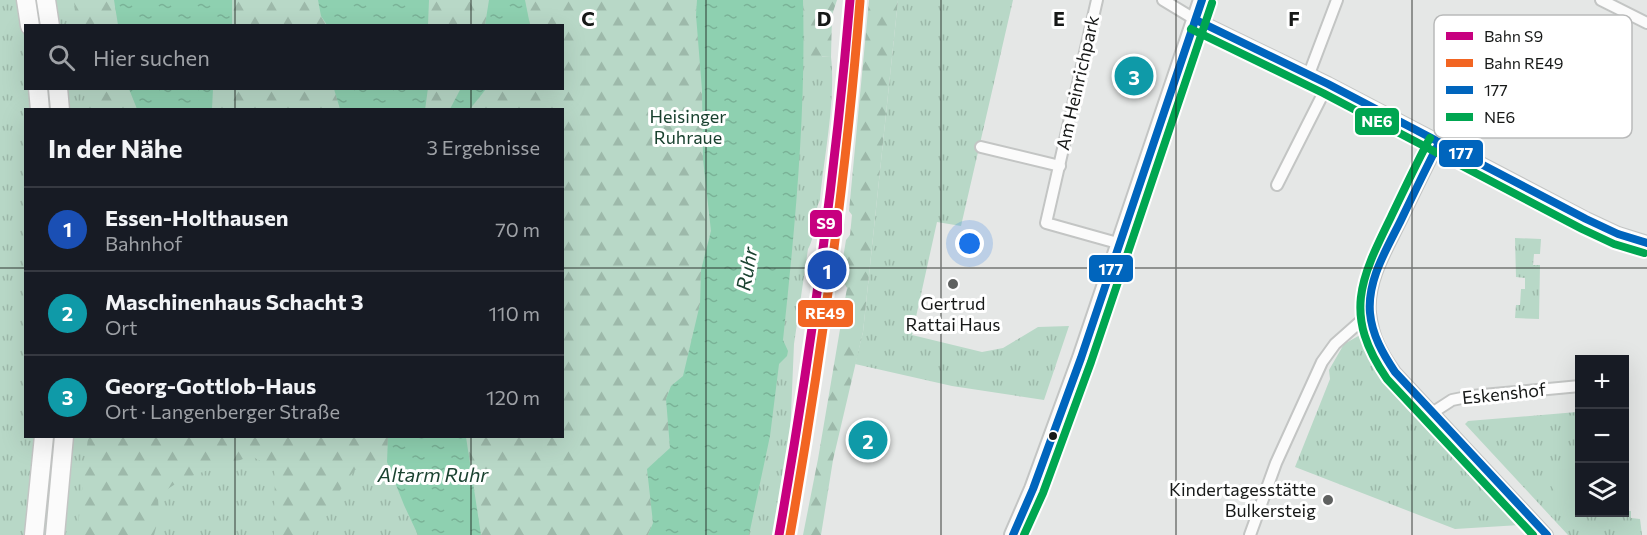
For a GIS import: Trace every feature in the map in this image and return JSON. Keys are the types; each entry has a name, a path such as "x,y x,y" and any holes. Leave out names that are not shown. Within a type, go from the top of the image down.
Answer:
{"main road":[{"path":"26,0 30,24"},
{"path":"46,0 50,24"},
{"path":"1013,535 1053,436 1121,244 1202,0"},
{"path":"38,90 40,108"},
{"path":"58,90 60,108"},
{"path":"34,535 44,438"},
{"path":"55,535 64,438"}],"street":[{"name":"Am Heinrichpark","path":"1097,0 1046,223 1121,244"},
{"path":"1163,0 1196,20 1309,74 1586,219 1618,234 1647,243"},
{"path":"1309,74 1338,0"},
{"path":"1608,1 1647,23"},
{"path":"1277,185 1328,84"},
{"name":"Eskenshof","path":"1438,143 1382,259 1371,293 1370,313 1379,349 1395,372 1432,413 1547,535"},
{"name":"Am Heinrichpark","path":"981,147 1060,166"},
{"path":"1250,535 1276,463 1322,362 1335,344 1370,313"},
{"name":"Eskenshof","path":"1432,413 1452,400 1472,396 1575,386"}],"green space":[{"name":"Heisinger Ruhraue","path":"0,0 828,0 822,57 831,57 832,91 829,128 820,200 813,237 808,249 794,344 790,437 773,535 0,535"},
{"path":"74,0 114,0 118,24 76,24"},
{"path":"232,0 318,0 321,16 326,24 232,24"},
{"path":"429,0 489,0 485,24 428,24"},
{"path":"525,0 697,0 703,159 711,231 701,270 700,304 683,376 671,386 666,399 670,449 647,469 653,523 648,535 481,535 466,438 564,438 564,108 471,108 485,90 564,90 564,24 530,24"},
{"path":"803,0 837,0 832,15 831,57 805,56"},
{"path":"869,0 898,0 863,332 833,460 821,535 803,535 847,288 840,276 846,240 850,235 852,215 849,211"},
{"path":"898,0 1013,0 961,226 937,222 912,335 982,352 1003,348 1038,327 1069,326 1044,400 952,386 855,364 863,332"},
{"path":"84,90 129,90 137,108 86,108"},
{"path":"213,90 334,90 340,108 212,108"},
{"path":"428,90 460,90 451,108 425,108"},
{"path":"1515,238 1541,239 1540,254 1534,254 1533,265 1540,265 1539,319 1515,318 1516,305 1520,305 1521,289 1525,289 1525,278 1516,277"},
{"path":"1362,334 1374,364 1400,399 1520,525 1455,529 1295,467 1330,379 1329,370 1344,344"},
{"path":"1575,412 1575,517 1629,517 1629,511 1631,511 1631,518 1640,519 1642,535 1568,535 1465,424 1468,421"},
{"path":"88,438 388,438 387,462 369,462 358,467 344,484 311,535 274,535 274,468 251,456 191,476 158,497 159,517 154,535 77,535"},
{"path":"1575,468 1575,509 1561,499 1548,480 1559,470"}],"water":[{"path":"114,0 232,0 232,24 118,24"},
{"path":"318,0 429,0 428,24 326,24 321,16"},
{"path":"489,0 525,0 530,24 485,24"},
{"name":"Ruhr","path":"697,0 803,0 801,128 783,340 788,351 787,356 779,364 770,436 749,535 648,535 653,523 647,469 670,448 666,399 671,386 683,376 700,304 701,270 711,231 703,159"},
{"path":"129,90 213,90 212,108 137,108"},
{"path":"334,90 428,90 425,108 340,108"},
{"path":"460,90 485,90 471,108 451,108"},
{"name":"Altarm Ruhr","path":"388,438 466,438 481,535 418,535 387,462"}],"rail line":[{"name":"S9","path":"779,535 820,268 837,134 850,0"},
{"name":"RE49","path":"790,535 831,269 848,135 860,1"}],"transit line":[{"name":"177","path":"1013,535 1033,489 1081,358 1202,0"},
{"name":"NE6","path":"1024,535 1043,493 1091,362 1212,3"},
{"name":"177","path":"1196,20 1328,84 1586,219 1618,234 1647,243"},
{"name":"NE6","path":"1191,29 1323,93 1582,229 1614,244 1644,253"},
{"name":"NE6","path":"1430,138 1371,260 1361,298 1361,316 1365,336 1373,356 1387,379 1533,535"},
{"name":"177","path":"1439,143 1375,276 1370,300 1373,329 1382,351 1395,372 1547,535"}],"place":[{"name":"Georg-Gottlob-Haus","path":"1134,76"},
{"name":"Essen-Holthausen","path":"827,270"},
{"name":"Gertrud Rattai Haus","path":"953,284"},
{"name":"Maschinenhaus Schacht 3","path":"868,440"},
{"name":"Kindertagesstätte Bulkersteig","path":"1328,500"}]}
